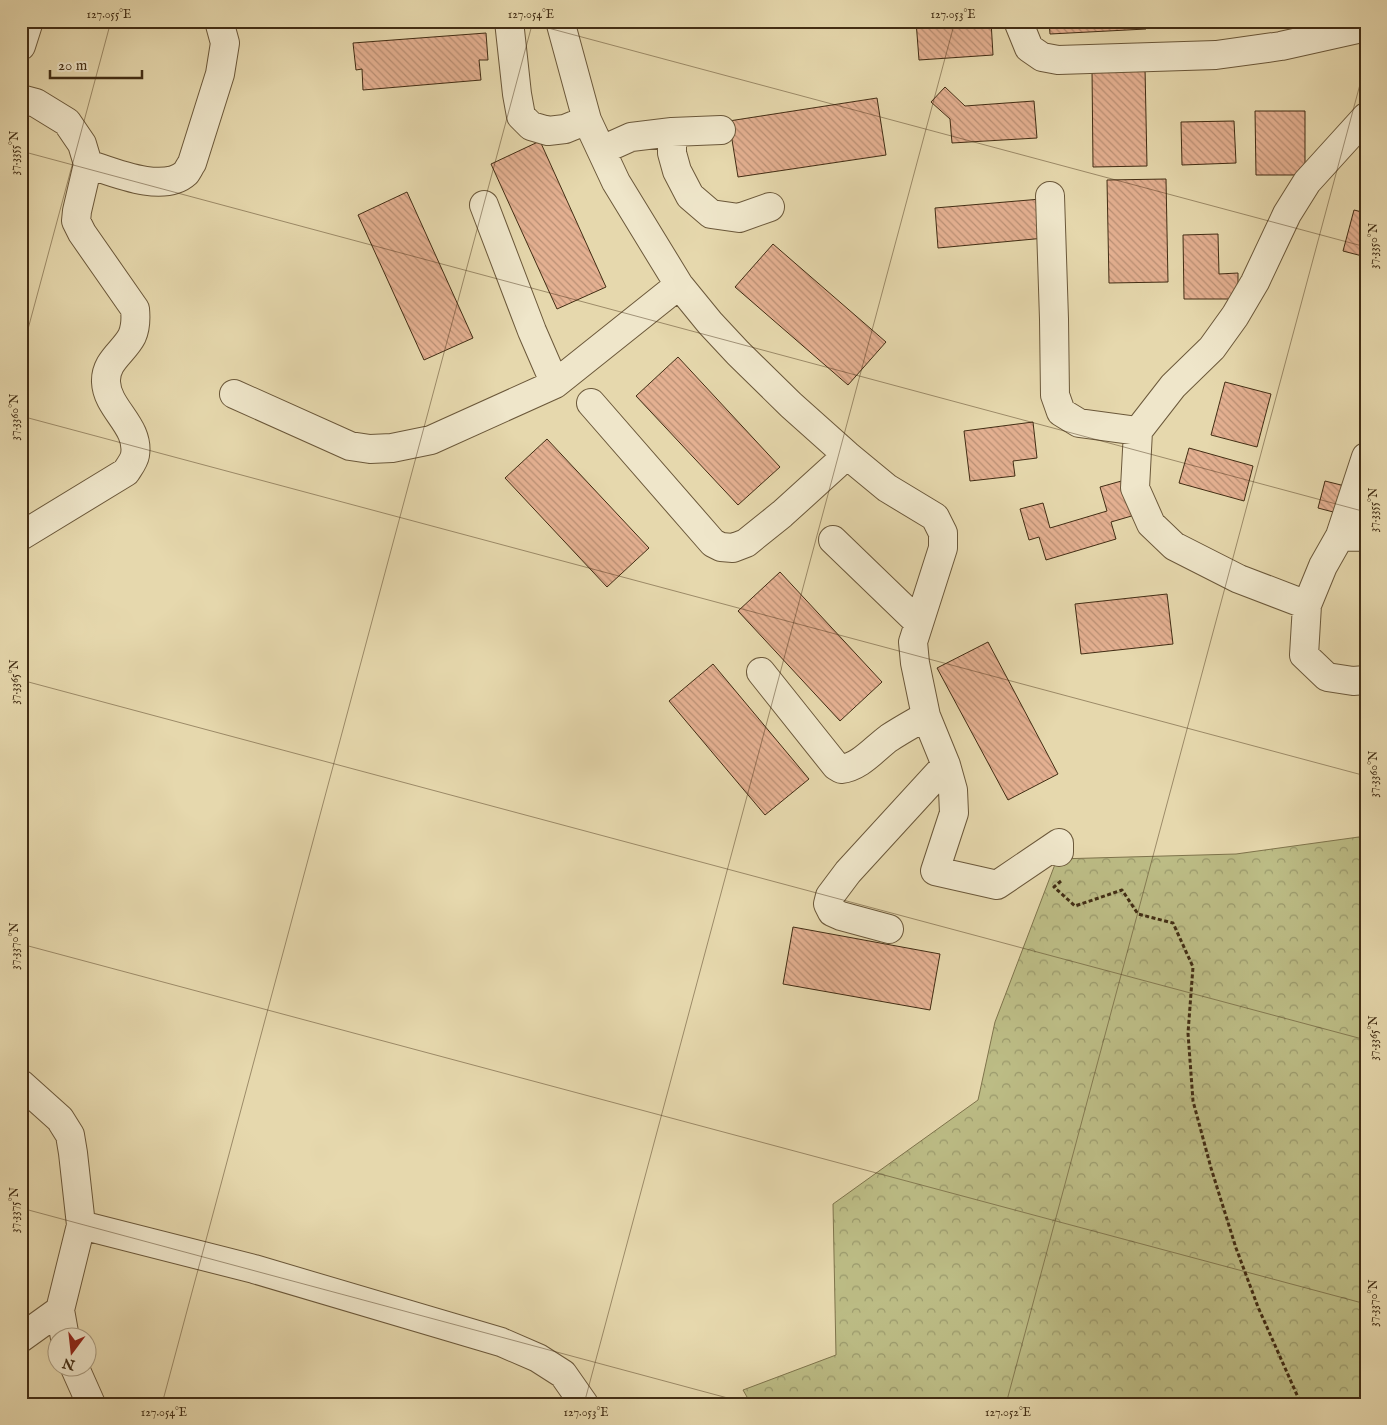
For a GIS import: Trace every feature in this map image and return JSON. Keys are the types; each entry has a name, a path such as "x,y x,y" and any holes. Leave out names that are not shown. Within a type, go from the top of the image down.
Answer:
{"street":[{"path":"21,46 29,21"},
{"path":"88,164 128,177 157,182 173,180 187,172 192,163 220,74 225,42 219,21"},
{"path":"509,21 521,116 532,126 548,131 565,129 587,120"},
{"path":"560,21 587,120 616,182 679,285 738,354 791,405 847,456 887,488 935,517 943,533 943,548 913,642 926,716 946,765 953,790 954,813 935,871 998,885 1059,843 1063,864"},
{"path":"1018,21 1028,48 1042,57 1058,60 1216,55 1281,46 1366,27"},
{"path":"21,99 36,103 68,122 82,144 88,164 76,221 135,309 136,323 132,336 108,366 106,380 108,396 135,438 135,456 126,472 21,536"},
{"path":"1307,605 1239,579 1174,546 1151,524 1135,488 1138,430 1174,386 1212,348 1235,316 1255,282 1286,214 1307,182 1366,117"},
{"path":"602,150 631,137 672,132 721,130"},
{"path":"672,132 672,153 677,171 690,196 711,214 740,218 770,207"},
{"path":"1050,196 1055,396 1061,412 1079,422 1138,430"},
{"path":"484,206 532,331 555,384"},
{"path":"234,394 350,446 370,449 392,448 431,440 555,384 679,285"},
{"path":"591,403 713,543 721,547 733,548 746,543 782,514 847,456"},
{"path":"1366,457 1353,537 1323,566 1307,605 1304,655 1327,677 1353,681 1366,680"},
{"path":"833,540 919,623"},
{"path":"761,672 836,766 841,769 848,768 860,761 890,737 926,716"},
{"path":"889,929 832,912 828,904 830,896 848,872 946,765"},
{"path":"21,1084 60,1120 70,1135 81,1225 60,1310 63,1328"},
{"path":"81,1225 254,1269 502,1342 538,1358 563,1374 584,1404"},
{"path":"21,1338 60,1310"},
{"path":"79,1378 91,1404"}],"path":[{"path":"1063,864 1054,887 1075,906 1122,890 1138,914 1173,923 1193,967 1188,1033 1193,1101 1211,1168 1239,1256 1258,1307 1301,1404"}],"green space":[{"path":"1366,836 1366,1404 751,1404 743,1390 836,1355 833,1204 978,1100 995,1022 1057,859 1236,854"}],"building":[{"path":"698,21 745,21 699,28"},
{"path":"916,21 991,21 993,55 919,60"},
{"path":"1049,21 1145,21 1146,29 1050,34"},
{"path":"486,33 488,60 479,60 481,80 363,90 362,69 356,70 353,43"},
{"path":"1145,68 1147,166 1093,167 1092,69"},
{"path":"945,87 965,106 1034,101 1037,138 952,143 950,119 931,102"},
{"path":"877,98 886,155 738,177 729,121"},
{"path":"1255,111 1305,111 1305,175 1256,175"},
{"path":"1234,121 1236,163 1182,165 1181,122"},
{"path":"540,141 606,287 557,309 491,164"},
{"path":"1166,179 1168,282 1109,283 1107,180"},
{"path":"407,192 473,338 424,360 358,215"},
{"path":"1041,199 1045,238 938,248 935,208"},
{"path":"1354,210 1366,213 1366,257 1343,251"},
{"path":"1218,234 1219,274 1238,273 1238,299 1184,299 1183,235"},
{"path":"773,244 886,342 848,385 735,287"},
{"path":"678,357 780,467 738,505 636,396"},
{"path":"1225,382 1271,394 1257,447 1211,435"},
{"path":"1033,422 1037,458 1013,461 1015,476 970,481 964,431"},
{"path":"547,439 649,548 607,587 505,478"},
{"path":"1189,448 1253,466 1244,501 1179,483"},
{"path":"1125,480 1135,515 1111,522 1116,539 1046,560 1039,537 1029,540 1020,509 1043,503 1050,528 1107,511 1100,487"},
{"path":"1325,481 1345,486 1337,513 1318,508"},
{"path":"780,572 882,682 840,721 738,611"},
{"path":"1167,594 1173,644 1081,654 1075,604"},
{"path":"988,642 1058,774 1008,800 937,668"},
{"path":"713,664 809,779 765,815 669,701"},
{"path":"793,927 940,954 930,1010 783,984"}]}
